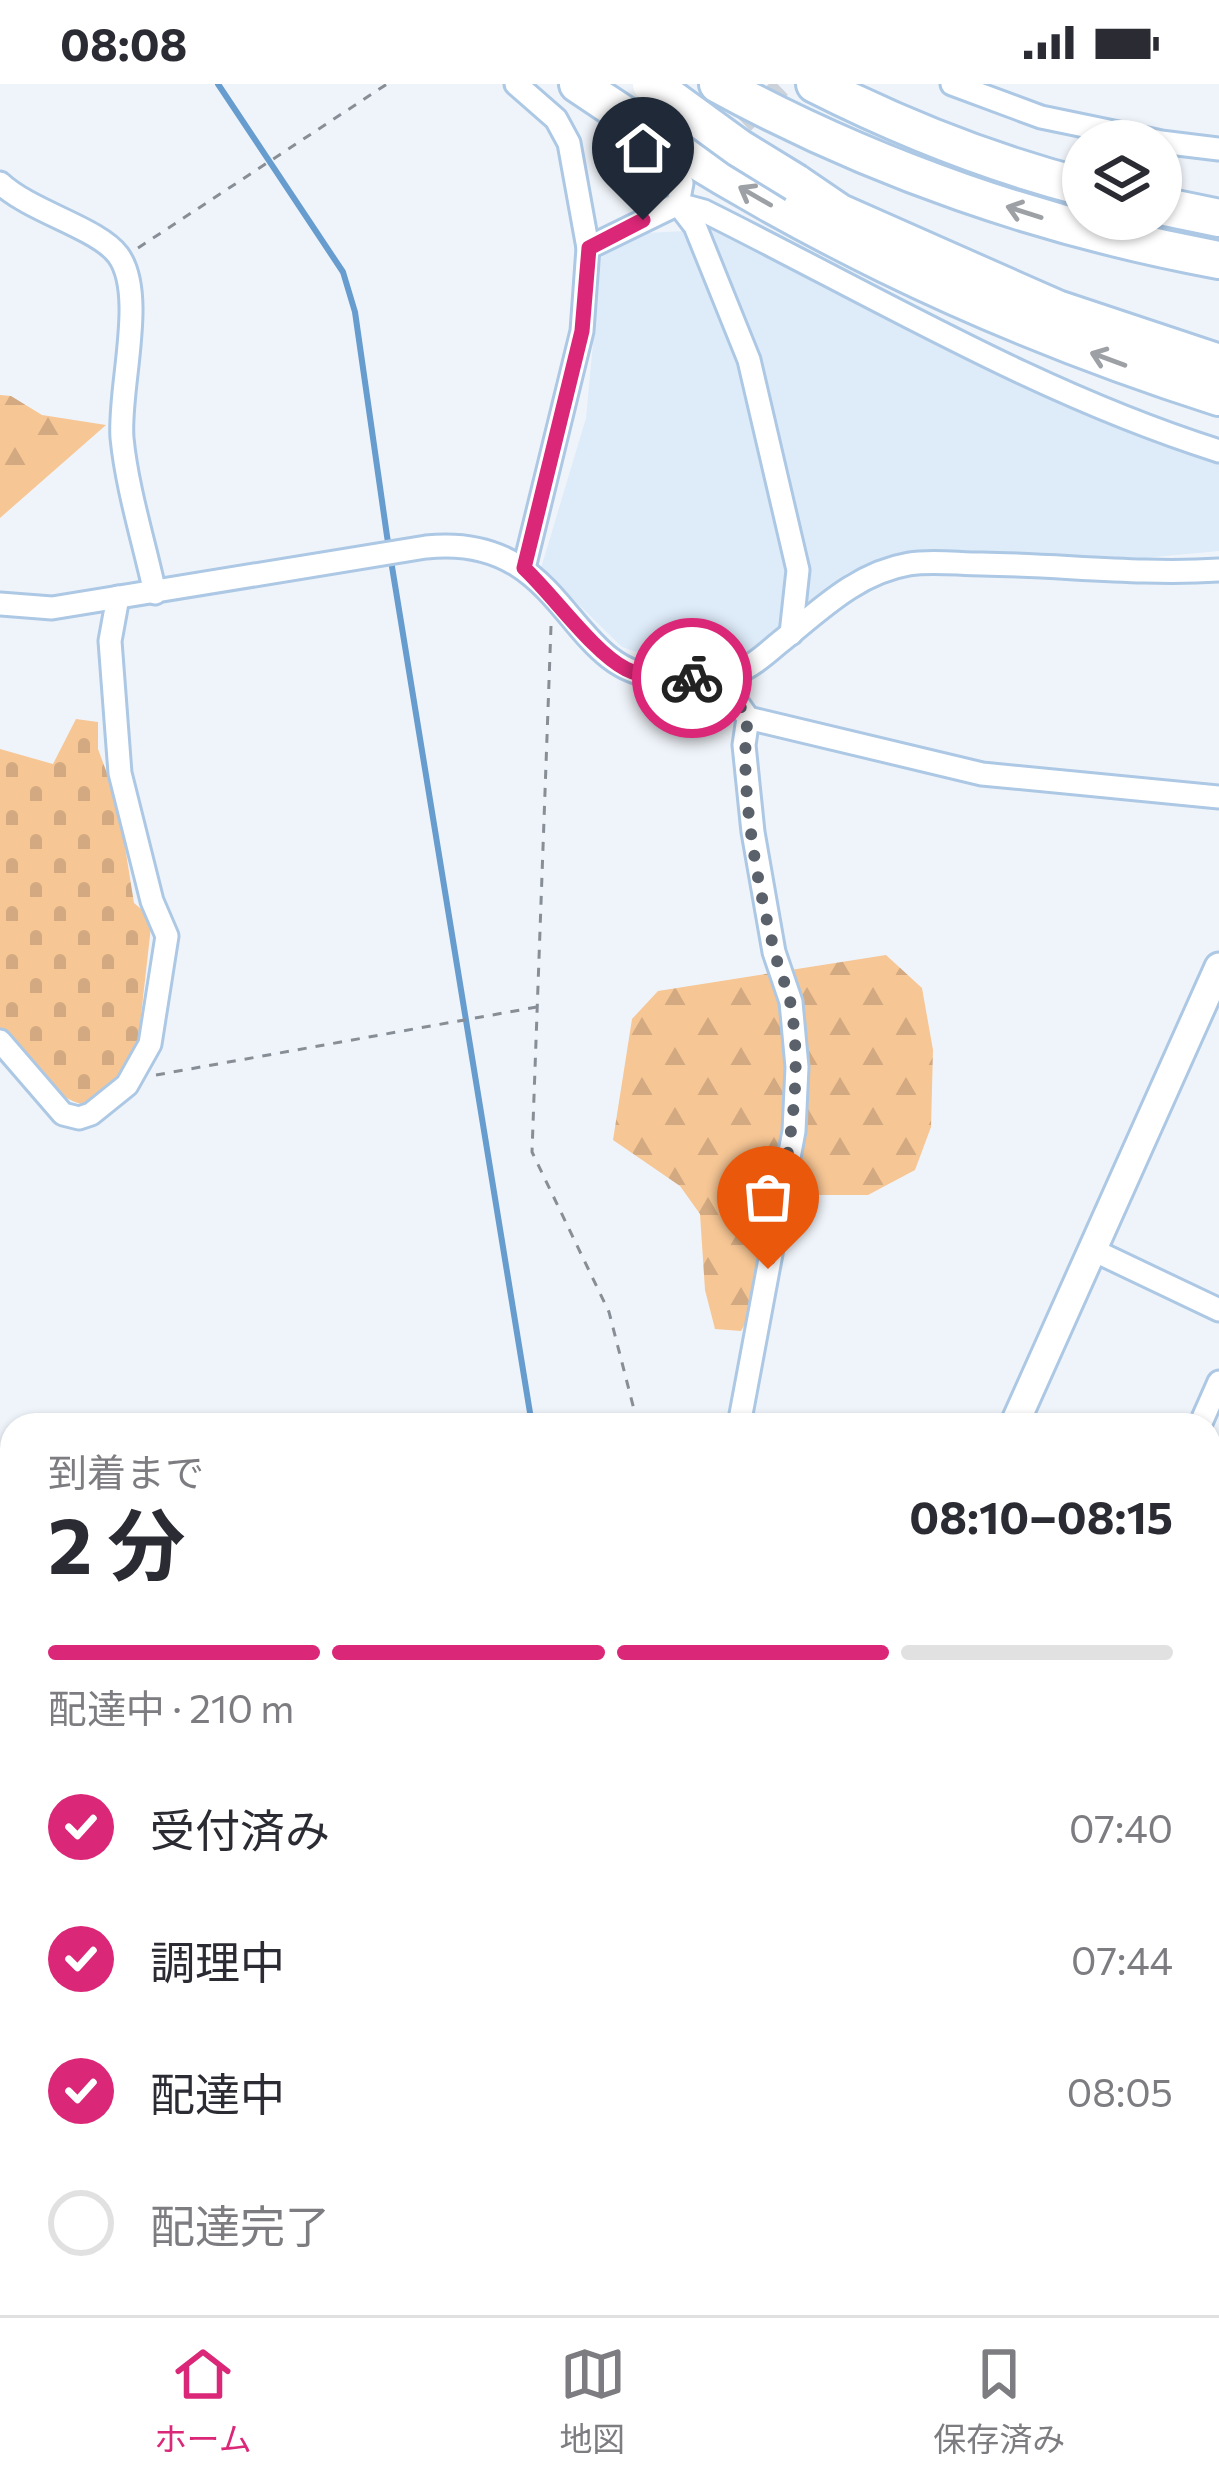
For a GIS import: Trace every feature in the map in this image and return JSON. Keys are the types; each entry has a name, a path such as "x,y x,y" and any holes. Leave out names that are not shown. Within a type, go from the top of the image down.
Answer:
{"highway":[{"path":"578,84 726,180 896,272 1050,338 1219,397"},
{"path":"651,84 840,213 1057,309 1219,363"},
{"path":"718,84 807,129 958,190 1143,246 1219,260"},
{"path":"814,84 895,122 1062,179"},
{"path":"1182,194 1219,198"},
{"path":"1182,210 1219,218"}],"street":[{"path":"516,84 556,119 569,143 589,248 582,331 524,568"},
{"path":"952,84 1062,121"},
{"path":"1182,144 1219,149"},
{"path":"0,183 19,201 110,246 121,259 130,289 122,437 154,593"},
{"path":"589,248 680,194"},
{"path":"680,194 704,212 1061,391 1118,417 1219,451"},
{"path":"680,194 749,360 798,570 790,634"},
{"path":"0,604 52,608 451,544 495,552 524,568 609,658 629,671 654,677 720,677 757,661 861,578 913,563 1166,574 1219,571"},
{"path":"0,1041 63,1114 79,1118 91,1114 131,1080 150,1045 167,936 152,902 120,773 110,641 118,597"},
{"path":"720,677 748,718 982,774 1219,797"},
{"path":"741,1413 794,1131 797,1067 790,1002 774,952 753,832 744,746 748,718"},
{"path":"1019,1413 1219,967"},
{"path":"1093,1250 1219,1310"},
{"path":"1205,1413 1219,1382"}],"path":[{"path":"121,259 387,84"},
{"path":"552,594 532,1152 609,1312 635,1413"},
{"path":"131,1080 538,1007"}],"shaded area":[{"path":"704,223 1117,423 1219,459 1219,551 1144,558 996,552 904,555 847,573 803,611 810,566"},
{"path":"684,231 740,354 790,568 785,626 732,661 677,666 622,647 541,568 586,418 601,258 627,234"}],"green space":[{"path":"0,395 11,396 42,415 106,425 0,518"},
{"path":"76,719 98,722 98,749 118,803 134,903 152,918 137,1051 117,1085 86,1105 49,1086 0,1030 0,749 53,764"},
{"path":"886,955 922,988 933,1050 931,1127 915,1170 868,1195 800,1195 772,1278 741,1331 715,1329 705,1290 700,1214 680,1186 613,1140 632,1019 658,991"}],"waterway":[{"path":"218,84 343,272 355,312 530,1413"}],"tunnel":[{"path":"721,145 784,84"}],"way so far":[{"path":"692,678 720,677 748,718 744,746 753,832 774,952 790,1002 797,1067 794,1131 768,1269"}],"route":[{"path":"643,220 589,248 582,331 524,568 609,658 629,671 692,678"}]}
